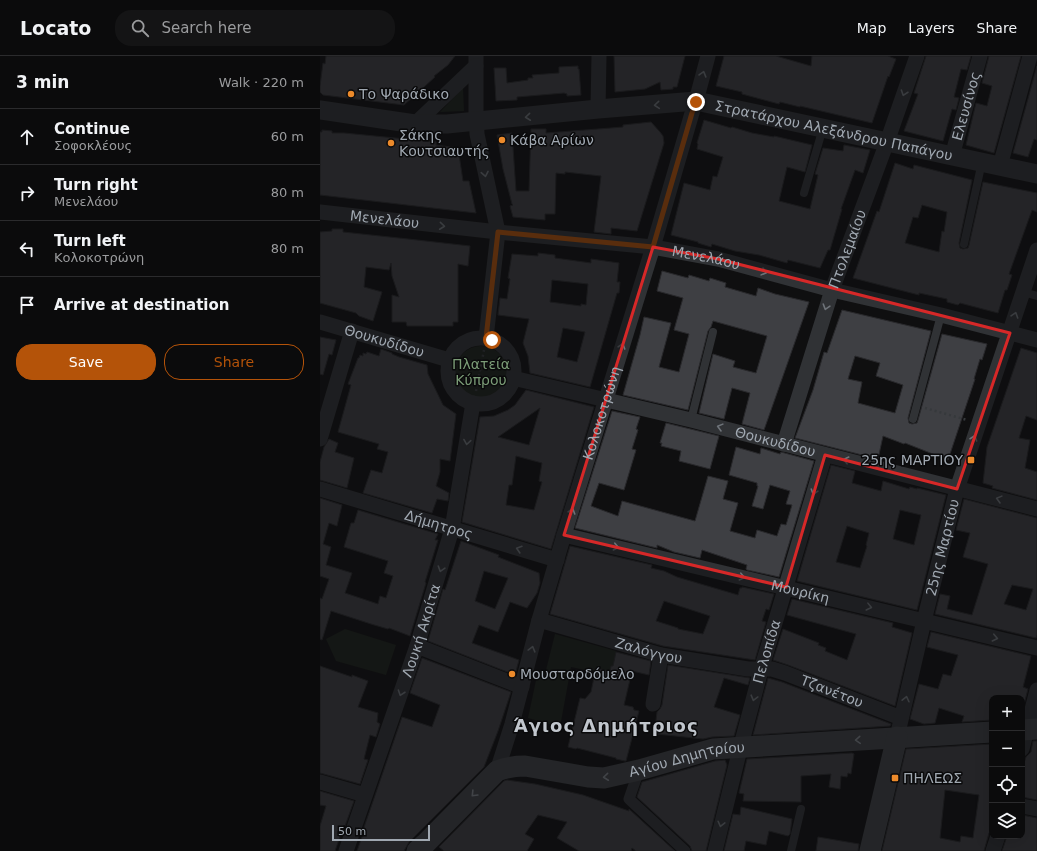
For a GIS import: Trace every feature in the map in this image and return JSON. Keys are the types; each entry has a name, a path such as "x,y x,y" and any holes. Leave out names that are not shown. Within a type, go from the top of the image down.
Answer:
{"main road":[{"name":"Αγίου Δημητρίου","path":"497,771 516,766 525,766 588,778 604,778 639,770 708,750 740,749 899,728 989,732"},
{"name":"25ης Μαρτίου","path":"870,851 899,728"},
{"path":"426,849 497,771"}],"street":[{"path":"598,109 599,56"},
{"name":"Κολοκοτρώνη","path":"497,771 516,725 522,687 539,620 653,247 708,56"},
{"name":"Πτολεμαίου","path":"784,444 832,290 917,56"},
{"name":"Ελευσίνος","path":"952,156 980,56"},
{"path":"1000,166 1030,56"},
{"path":"476,61 477,134 498,232 486,338"},
{"path":"415,124 476,61"},
{"name":"Στρατάρχου Αλεξάνδρου Παπάγου","path":"320,110 415,124 446,124 598,109 696,102 1037,174"},
{"name":"Μενελάου","path":"320,212 498,232 653,247 718,259 832,290 941,315 1037,340"},
{"name":"25ης Μαρτίου","path":"899,728 957,489 1010,333 1030,294 1037,250"},
{"name":"Θουκυδίδου","path":"320,322 449,360"},
{"path":"320,438 352,332"},
{"path":"474,338 486,338 498,343 508,352 513,365 513,378 509,389 501,397 488,403 474,403 461,397 451,386 448,376 449,360 462,343 474,338"},
{"name":"Θουκυδίδου","path":"513,378 691,420 1037,509"},
{"name":"Λουκή Ακρίτα","path":"346,851 417,646 452,529 474,403"},
{"name":"Πελοπίδα","path":"715,851 761,670 825,455"},
{"name":"Δήμητρος","path":"320,489 557,560"},
{"name":"Μουρίκη","path":"564,535 1037,648"},
{"name":"Ζαλόγγου","path":"539,620 661,655 761,670"},
{"path":"417,646 522,687"},
{"path":"653,704 661,655"},
{"name":"Τζανέτου","path":"761,670 772,669 785,673 899,728"},
{"path":"1027,734 1037,690"},
{"path":"639,770 629,799 685,851"},
{"path":"320,782 365,795"},
{"path":"1025,807 1037,809"},
{"path":"993,851 997,839"}],"lane":[{"path":"804,193 823,128"},
{"path":"964,244 982,162"},
{"path":"913,419 941,315"},
{"path":"691,420 713,332"},
{"path":"791,851 801,809"}],"path":[{"path":"474,403 486,338"},
{"path":"916,406 979,424"}],"highlighted area":[{"path":"653,247 718,259 1010,333 957,489 825,455 786,587 564,535"}],"green space":[{"path":"463,88 464,111 440,112"},
{"name":"Πλατεία Κύπρου","path":"476,346 486,346 500,353 507,367 507,377 500,391 486,398 476,398 466,394 459,387 455,377 455,367 459,357 466,350"},
{"path":"345,629 396,645 386,675 336,661 326,639"},
{"path":"555,634 616,651 613,666 611,666 610,672 597,668 595,672 571,667 560,727 528,718 538,671 546,670"}],"building":[{"path":"326,56 455,56 448,65 434,76 435,77 404,105 323,95 320,92 320,86 323,63 325,64"},
{"path":"614,56 685,56 677,87 673,87 673,89 661,90 660,82 645,89 615,92"},
{"path":"724,56 776,56 811,66 812,56 888,56 896,59 889,77 888,76 872,123 800,106 780,102 779,104 742,94 742,92 716,86"},
{"path":"926,56 971,56 967,70 961,69 954,97 959,98 956,110 952,109 943,141 904,131 918,94 914,93"},
{"path":"989,56 1021,56 994,153 966,145 976,103 987,106 992,86 982,83"},
{"path":"578,66 581,95 567,96 567,94 564,93 517,97 517,100 496,101 494,68 506,68 507,83 528,80 528,78 533,78 532,75 559,73 559,67"},
{"path":"1037,66 1037,140 1034,139 1028,157 1013,153"},
{"path":"704,120 752,133 774,136 812,145 805,172 787,167 779,201 810,209 818,175 815,174 823,148 843,151 844,145 870,150 863,173 855,170 841,209 830,250 828,250 820,268 788,260 787,263 712,244 711,247 671,235 684,183 710,190 713,176 717,177 723,157 697,149 697,143"},
{"path":"651,122 663,136 664,143 637,231 611,228 611,234 594,232 601,176 565,172 565,174 556,173 555,214 545,214 545,220 513,217 510,206 513,205 503,169 497,135 512,133 516,191 529,191 531,129 546,129 546,133 623,127 623,125"},
{"path":"322,130 332,131 332,133 436,142 436,145 458,148 463,181 469,181 476,213 320,195 320,132 322,132"},
{"path":"895,163 913,169 914,165 972,180 959,243 960,248 963,249 968,248 969,245 983,182 1037,193 1037,212 1032,210 1009,274 1012,275 1007,290 1005,290 998,313 960,303 958,305 947,302 947,299 919,293 919,295 853,278 877,211 879,212","holes":["922,205 947,212 939,252 905,243 913,217 918,218"]},
{"path":"332,229 343,229 343,232 470,246 468,266 458,264 458,322 453,322 453,326 407,326 406,322 392,322 392,295 399,297 392,276 391,263 389,270 366,267 364,287 382,292 373,321 359,316 356,313 320,303 320,232 332,231"},
{"path":"538,253 555,255 555,258 591,263 591,259 619,263 617,282 620,282 619,293 617,293 590,387 530,373 528,356 523,343 529,319 498,315 500,298 507,299 510,279 508,278 512,254 538,256","holes":["552,280 588,284 586,305 581,304 581,306 550,302","563,328 585,332 577,362 557,357"]},
{"path":"662,271 688,278 689,275 709,281 710,278 726,283 725,287 756,296 758,288 775,294 809,302 764,430 742,424 750,393 732,388 724,419 699,413 713,354 735,361 733,367 756,373 767,336 713,321 708,331 688,410 623,395 644,317 671,323 659,367 679,372 689,334 674,330 683,298 657,291"},
{"path":"842,310 931,331 908,418 909,423 912,424 917,423 918,420 942,334 987,344 982,360 980,359 975,379 948,460 883,436 878,459 795,438 813,390 824,352 827,353","holes":["855,356 880,363 876,376 903,385 895,413 858,403 862,382 848,379"]},
{"path":"320,337 336,340 332,355 329,354 323,375 320,374"},
{"path":"1021,348 1037,353 1037,420 1026,416 1019,438 1030,440 1025,468 1037,472 1037,500 992,488 993,486 983,483 987,447"},
{"path":"381,349 399,357 427,365 428,374 443,405 456,414 450,461 440,459 440,472 436,486 449,493 448,501 437,499 432,513 363,493 371,470 382,473 388,452 377,449 379,444 338,432 351,385 348,384 358,358 360,355 363,356 363,353 366,354 367,352 379,356"},
{"path":"526,390 594,407 551,549 462,522 480,417 494,416 515,405","holes":["540,408 529,445 498,437","516,456 542,463 539,481 542,482 534,510 506,505 509,485 512,485"]},
{"path":"612,411 640,417 636,429 638,430 632,449 636,450 624,490 599,483 591,506 618,516 622,501 695,521 708,476 728,481 723,499 738,503 730,531 755,538 757,530 777,536 781,524 786,525 792,505 786,504 790,491 770,485 763,509 752,506 758,486 757,483 729,475 736,447 760,454 761,448 780,454 781,452 814,461 779,577 747,570 747,565 702,550 700,558 674,552 657,545 657,548 575,528"},
{"path":"666,423 719,436 710,469 679,461 681,451 661,446 662,443 660,443"},
{"path":"329,439 338,443 335,452 354,458 347,488 320,480 320,462 324,447"},
{"path":"831,465 855,471 852,483 881,491 883,481 909,489 910,487 917,488 946,495 917,610 797,581","holes":["900,510 921,515 914,545 893,539","847,526 869,533 867,546 860,568 836,562"]},
{"path":"320,498 342,505 337,526 329,523 323,544 331,547 326,565 352,573 345,593 378,604 380,596 386,598 393,576 384,573 388,561 344,547 351,523 354,523 358,510 438,534 435,540 438,540 410,636 389,628 388,629 331,611 322,640 320,639 320,598 322,599 329,579 320,576"},
{"path":"964,499 1037,518 1036,638 935,614 940,594 950,596 947,609 972,615 988,564 963,557 970,533 956,530","holes":["1012,585 1033,589 1026,610 1004,604"]},
{"path":"461,541 499,555 498,557 539,573 540,583 537,593 527,608 510,602 498,632 479,625 472,643 519,660 515,675 428,641 443,589 445,590","holes":["484,571 508,578 495,609 475,601"]},
{"path":"570,546 652,565 651,568 738,595 740,588 742,587 774,594 769,610 766,609 762,621 766,622 755,660 663,646 550,614","holes":["664,601 710,616 703,634 678,629 656,621"]},
{"path":"792,599 893,623 892,627 912,633 895,706 773,660 783,629 819,643 818,645 826,648 825,651 847,660 856,634 787,615"},
{"path":"931,632 1031,656 1023,687 1028,689 1025,700 1025,695 989,695 989,720 962,722 964,716 939,708 935,723 924,724 910,719 919,684 938,689 943,674 951,676 958,655 927,647"},
{"path":"616,652 651,661 649,675 632,671 624,705 633,707 634,710 639,711 626,761 568,747 580,698 585,699 591,692 596,668 610,672"},
{"path":"422,658 511,692 498,731 484,767 409,842 404,851 357,851 402,717 432,727 440,705 410,693"},
{"path":"668,665 750,678 748,685 724,678 714,707 740,715 734,736 703,739 657,734 655,729 657,712 662,705"},
{"path":"320,666 368,681 358,707 378,713 377,722 380,724 376,737 370,735 364,759 368,760 360,784 320,773"},
{"path":"768,678 891,724 890,726 753,735"},
{"path":"1033,741 1037,741 1037,800 1025,798 1025,760 1031,752"},
{"path":"989,744 989,833 984,851 882,851 906,749","holes":["945,790 979,795 973,838 961,836 960,842 940,838"]},
{"path":"854,754 851,774 848,773 847,777 841,776 840,789 829,787 831,774 801,776 801,802 743,801 744,794 739,793 747,759"},
{"path":"725,760 727,765 706,851 692,851 690,846 637,797 642,782 715,761"},
{"path":"507,780 535,784 583,795 629,811 629,809 675,851 636,851 632,848 631,851 579,851 557,838 567,822 538,815 525,834 534,839 527,851 444,851 439,847 504,781"},
{"path":"320,791 354,801 335,851 320,851 320,826 326,806 320,805"},
{"path":"741,807 792,819 790,834 788,836 769,831 766,845 746,841 744,851 724,851 733,814 740,815"},
{"path":"1025,816 1037,818 1037,851 1002,851 1006,839 1025,839"},
{"path":"818,837 859,844 858,851 816,851"}],"place":[{"name":"Το Ψαράδικο","path":"351,94"},
{"name":"Κάβα Αρίων","path":"502,140"},
{"name":"Σάκης Κουτσιαυτής","path":"391,143"},
{"name":"25ης ΜΑΡΤΙΟΥ","path":"971,460"},
{"name":"Μουσταρδόμελο","path":"512,674"},
{"name":"ΠΗΛΕΩΣ","path":"895,778"}],"district":[{"name":"Άγιος Δημήτριος","path":"606,725"}],"route":[{"path":"492,340 486,338 498,232 653,247 696,102"}]}
